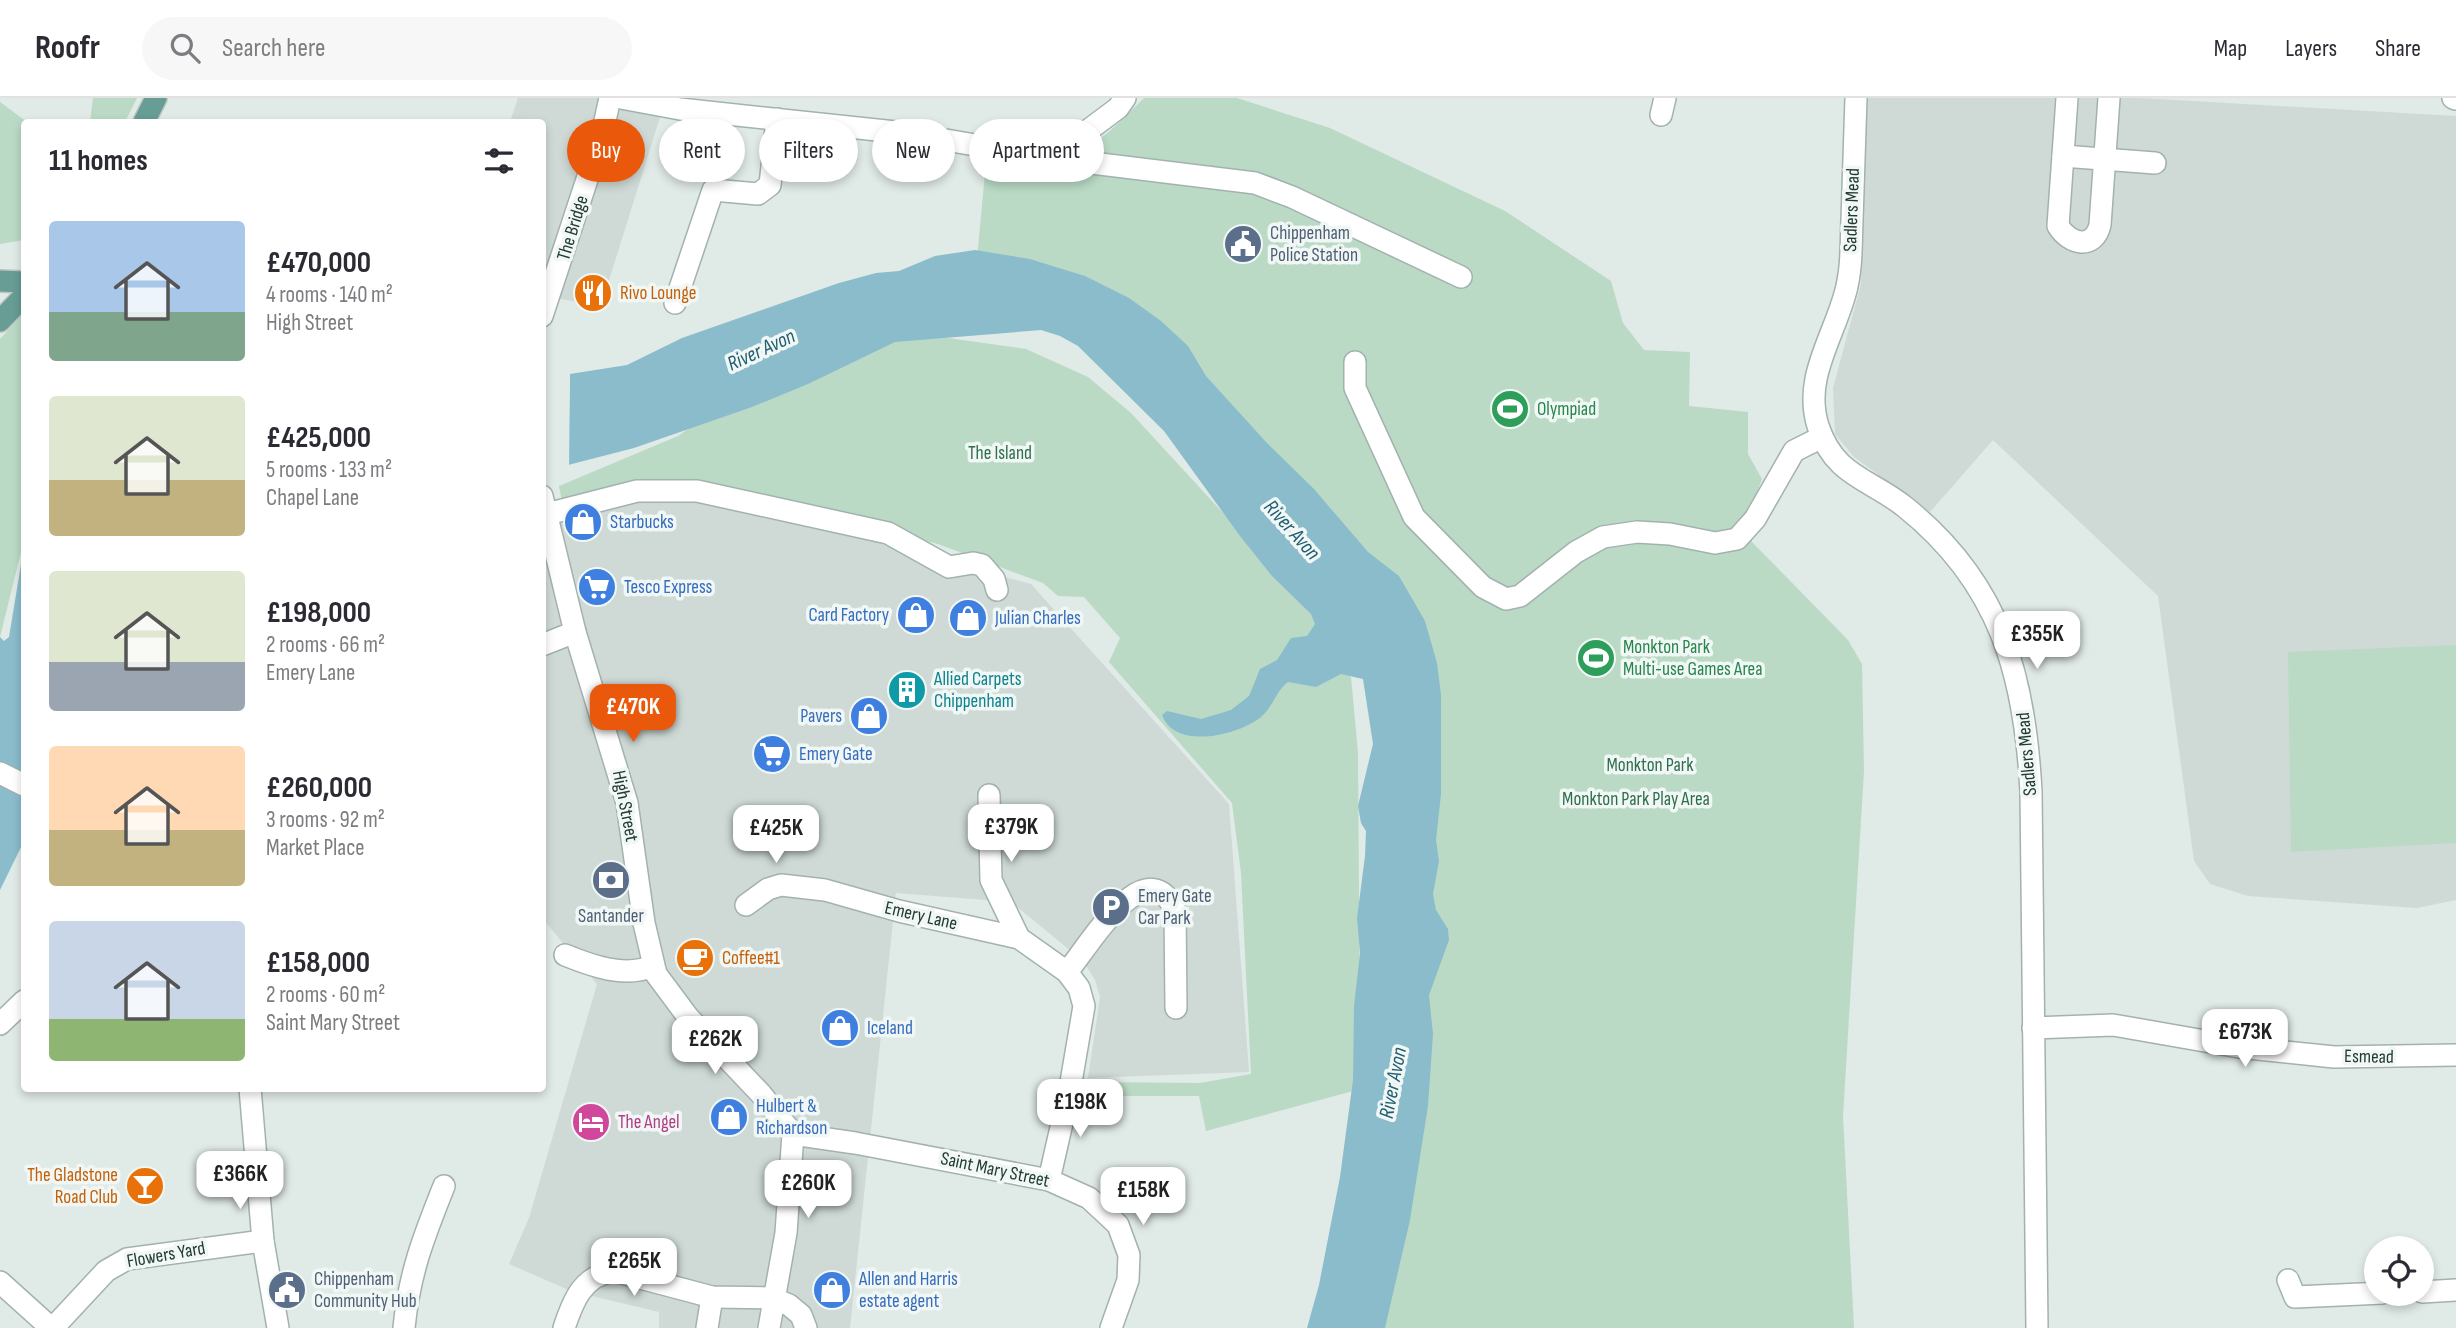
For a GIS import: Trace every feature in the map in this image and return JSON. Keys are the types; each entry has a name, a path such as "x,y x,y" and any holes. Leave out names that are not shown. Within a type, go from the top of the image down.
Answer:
{"main road":[{"path":"0,281 21,282"},
{"path":"0,321 21,299"}],"street":[{"name":"The Bridge","path":"546,308 598,147 610,98"},
{"path":"621,98 777,119"},
{"path":"1103,119 1118,108 1125,98"},
{"name":"Sadlers Mead","path":"1856,98 1849,278 1815,377 1814,410 1822,438 1841,467 1905,507 1949,547 1977,583 2009,653 2023,707 2029,750 2036,1328"},
{"path":"2067,98 2058,226 2073,241 2082,243 2091,242 2098,235 2109,98"},
{"path":"858,128 969,144"},
{"path":"2063,156 2155,163"},
{"path":"1104,164 1255,183 1461,276"},
{"path":"675,303 713,190 758,194 770,182"},
{"path":"1355,362 1355,388 1413,517 1483,587 1506,599 1520,596 1576,552 1602,537 1646,532 1715,542 1737,539 1755,519 1794,451 1822,438"},
{"path":"546,505 637,491 697,491 888,533 942,565 982,565 994,579 997,590"},
{"name":"High Street","path":"546,509 575,632 627,803 644,923 653,966 669,994 777,1111 793,1134"},
{"path":"546,643 575,632"},
{"path":"0,773 21,784"},
{"name":"Emery Lane","path":"989,795 991,880 1019,938"},
{"name":"Emery Lane","path":"746,905 768,889 781,885 825,890 899,911 1019,938 1068,972 1079,988 1084,1006 1070,1088 1049,1180"},
{"path":"1068,972 1121,903 1139,891 1156,890 1168,898 1175,910 1176,1008"},
{"path":"565,955 619,971 636,972 653,966"},
{"path":"0,1024 21,1005"},
{"name":"Esmead","path":"2034,1028 2113,1025 2239,1047 2334,1057 2456,1055"},
{"path":"250,1092 263,1241 278,1328"},
{"path":"769,1328 772,1298 786,1233 793,1134"},
{"name":"Saint Mary Street","path":"793,1134 855,1143 1049,1180 1080,1193 1107,1212 1125,1239 1129,1255 1128,1280 1111,1328"},
{"path":"404,1328 408,1287 417,1253 443,1186"},
{"name":"Flowers Yard","path":"52,1328 106,1271 127,1259 263,1241"},
{"path":"564,1328 577,1293 606,1272 621,1272 712,1297 772,1298 789,1305 801,1315 806,1328"},
{"path":"0,1282 52,1328"},
{"path":"2434,1291 2456,1290"},
{"path":"2291,1298 2364,1294"},
{"path":"707,1328 712,1297"}],"shaded area":[{"path":"518,98 666,98 645,165 645,119 567,119 567,182 640,182 601,306 546,297 546,119 511,119"},
{"path":"1865,98 2141,98 2456,116 2456,900 2417,908 2248,896 2210,884 2194,861 2158,596 1993,440 1930,512 1854,457 1835,434 1833,388 1861,284"},
{"path":"630,498 691,501 839,527 910,552 1031,584 1229,804 1249,1072 1088,1078 1100,997 1095,980 1087,967 1011,902 896,893 850,1328 659,1328 659,1312 571,1291 509,1264 529,1218 597,984 546,923 546,520"}],"green space":[{"path":"93,98 137,98 126,119 90,119"},
{"name":"Monkton Park","path":"1144,98 1237,98 1330,128 1505,211 1611,281 1623,323 1644,350 1690,352 1689,406 1748,412 1748,454 1762,479 1748,517 1752,542 1848,640 1862,664 1864,771 1843,1116 1854,1328 1371,1328 1424,624 977,259 984,182 1104,182 1104,136"},
{"path":"0,102 23,119 21,240 0,244"},
{"path":"21,316 21,552 0,637 0,339"},
{"name":"The Island","path":"948,338 1026,349 1088,377 1131,413 1330,629 1351,677 1358,753 1360,1030 1353,1091 1206,1131 1199,1096 1086,1096 1089,1082 1200,1083 1251,1074 1241,873 1232,803 1109,662 1120,638 1084,597 1058,596 1043,583 938,544 753,497 562,502 559,486 678,436 711,413 870,341"},
{"path":"2456,645 2456,843 2291,852 2288,652"}],"water":[{"name":"River Avon","path":"975,250 1030,259 1085,276 1129,298 1161,321 1188,346 1206,376 1266,442 1314,489 1368,552 1399,576 1425,621 1437,663 1441,695 1441,794 1436,840 1439,861 1433,894 1436,910 1448,929 1449,940 1429,995 1433,1034 1428,1106 1410,1220 1385,1328 1307,1328 1319,1285 1340,1177 1353,1080 1354,1006 1360,953 1357,918 1366,831 1361,823 1358,806 1373,744 1363,679 1341,674 1316,687 1288,682 1261,717 1251,724 1223,734 1193,736 1180,733 1169,726 1162,715 1167,711 1201,719 1231,710 1249,696 1260,669 1277,660 1291,638 1307,636 1315,624 1311,614 1272,576 1240,536 1164,431 1078,346 1041,330 895,342 808,384 752,407 634,448 568,465 570,374 627,365 682,338 839,283 876,273 899,271 935,256"},
{"path":"21,564 21,847 0,890 0,637 4,641 9,637"}],"pier":[{"path":"567,374 570,374 569,469 565,465"}],"place":[{"name":"Chippenham Police Station","path":"1243,244"},
{"name":"Rivo Lounge","path":"593,293"},
{"name":"Olympiad","path":"1510,409"},
{"name":"Starbucks","path":"583,522"},
{"name":"Tesco Express","path":"597,587"},
{"name":"Card Factory","path":"916,615"},
{"name":"Julian Charles","path":"968,618"},
{"name":"Monkton Park Multi-use Games Area","path":"1596,658"},
{"name":"Allied Carpets Chippenham","path":"907,690"},
{"name":"Pavers","path":"869,716"},
{"name":"Emery Gate","path":"772,754"},
{"name":"Santander","path":"611,880"},
{"name":"Emery Gate Car Park","path":"1111,907"},
{"name":"Coffee#1","path":"695,958"},
{"name":"Iceland","path":"840,1028"},
{"name":"Hulbert & Richardson","path":"729,1117"},
{"name":"The Angel","path":"591,1122"},
{"name":"The Gladstone Road Club","path":"145,1186"},
{"name":"Chippenham Community Hub","path":"287,1290"},
{"name":"Allen and Harris estate agent","path":"832,1290"}],"park label":[{"name":"Monkton Park Play Area","path":"1636,799"}]}
